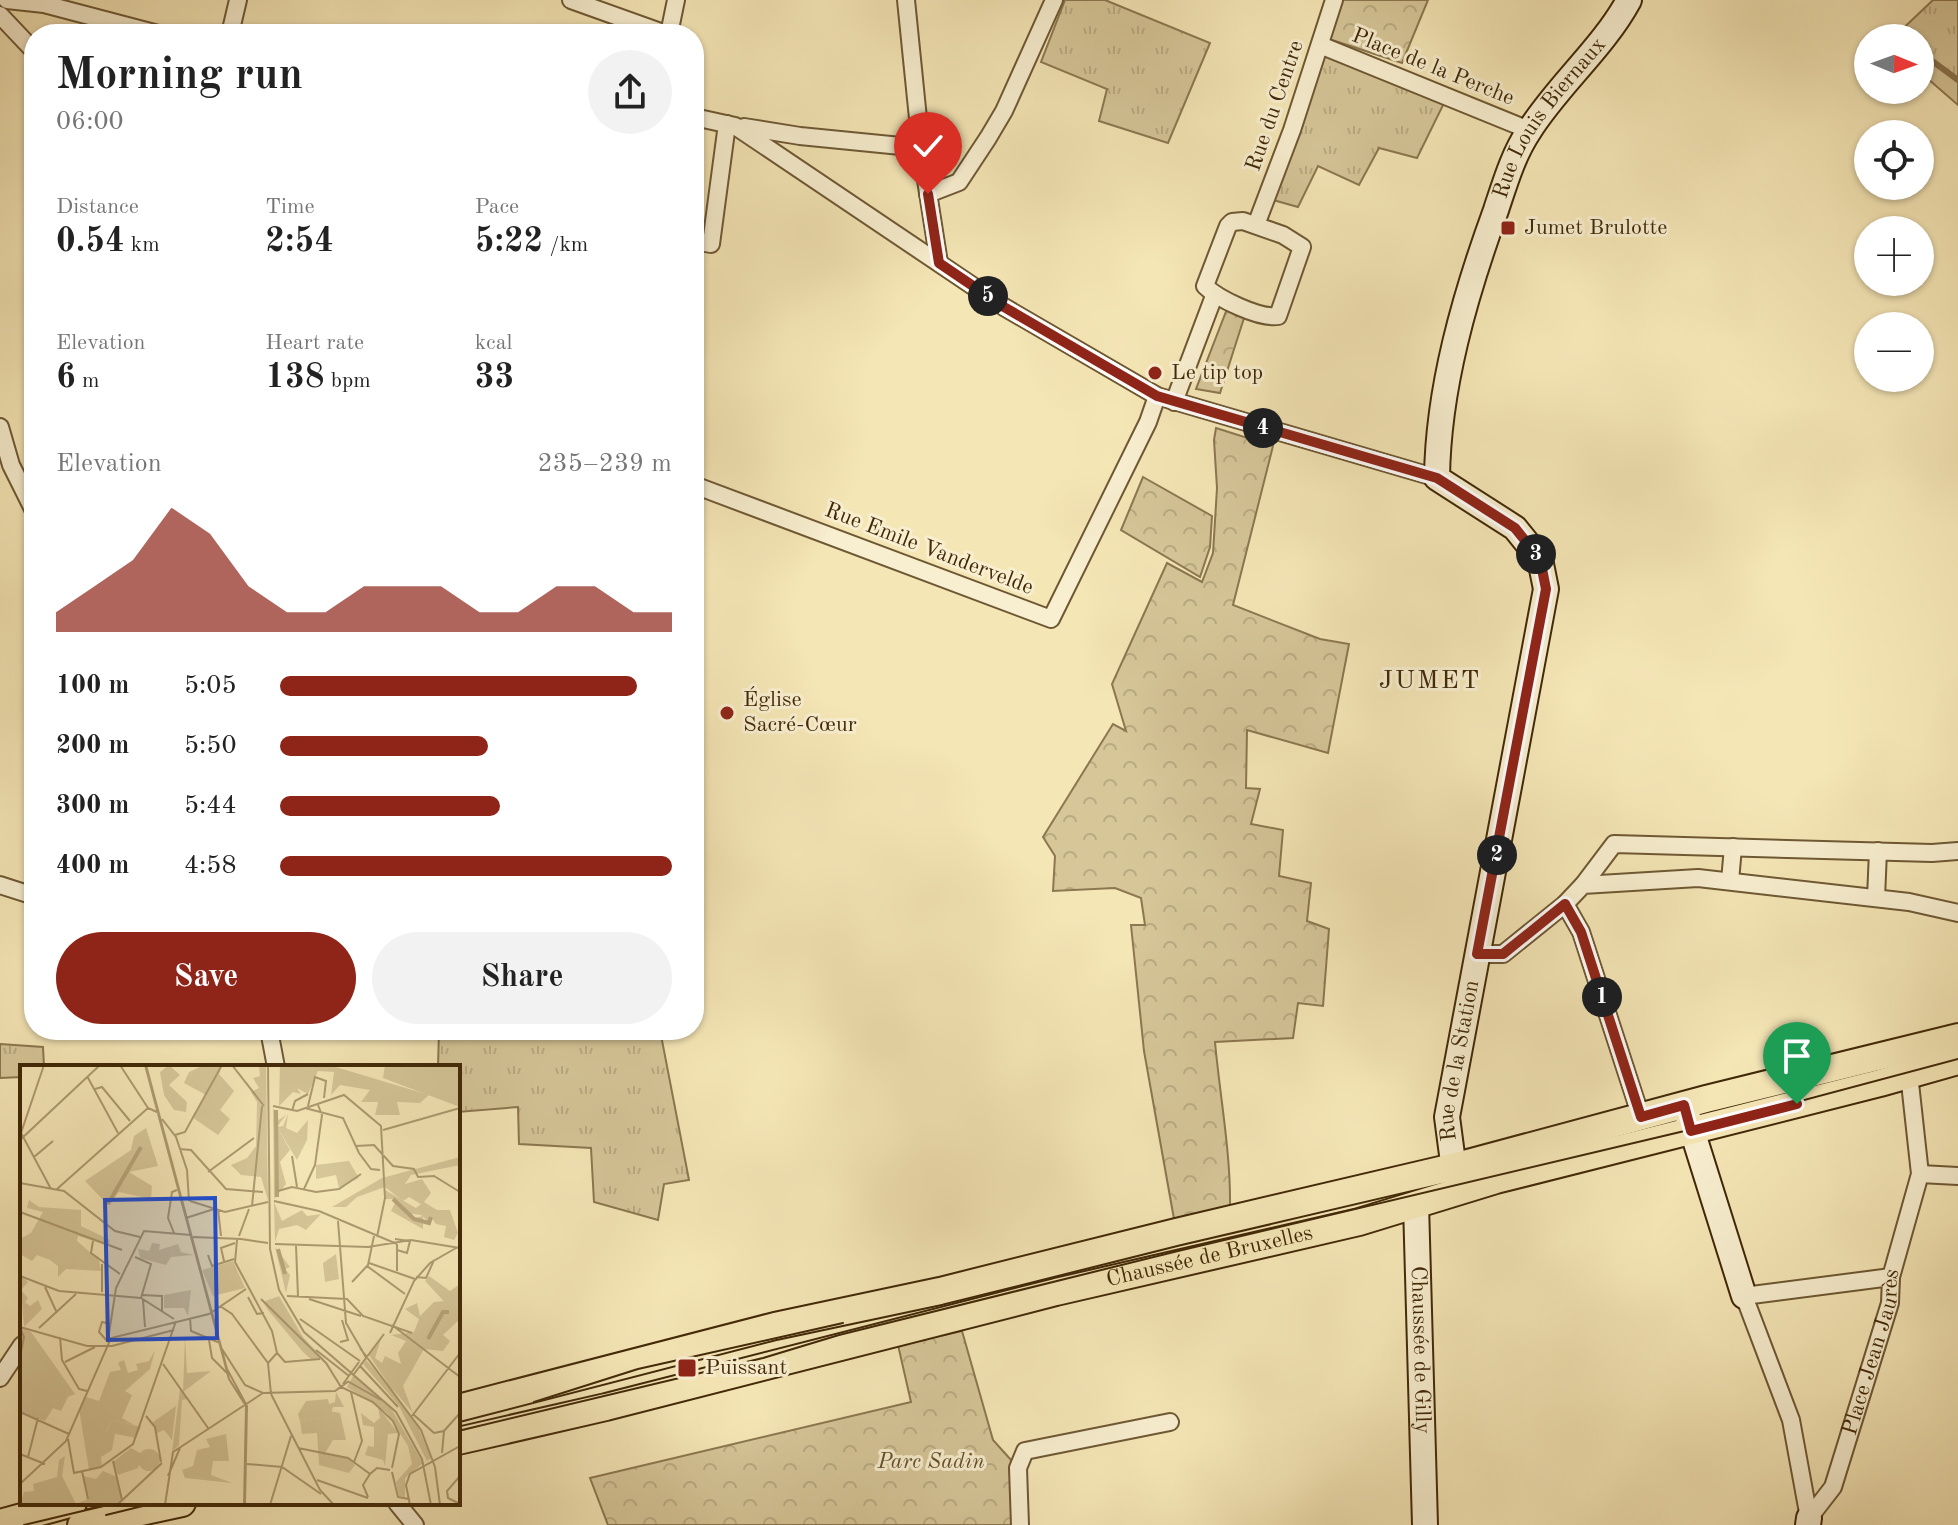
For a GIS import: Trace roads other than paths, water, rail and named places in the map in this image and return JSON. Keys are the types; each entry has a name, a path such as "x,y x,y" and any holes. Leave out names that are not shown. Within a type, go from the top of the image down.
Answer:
{"main road":[{"name":"Chaussée de Bruxelles","path":"460,1407 775,1326 940,1291 1415,1176 1455,1179 1687,1118 1958,1037"},
{"name":"Chaussée de Bruxelles","path":"460,1441 1180,1263 1359,1222 1416,1204 1455,1179 1641,1117 1687,1118 1909,1074 1958,1061"},
{"path":"0,1523 66,1505"},
{"path":"81,1525 173,1505"}],"street":[{"path":"7,0 44,4 120,24"},
{"path":"232,24 238,0"},
{"path":"571,0 639,24"},
{"path":"670,24 676,0"},
{"path":"906,0 921,148 939,263"},
{"path":"928,194 959,182 988,138 1004,111 1054,0"},
{"name":"Rue du Centre","path":"1256,225 1334,0"},
{"name":"Rue Louis Biernaux","path":"1437,478 1437,451 1448,387 1476,262 1511,166 1529,130 1585,62 1629,0"},
{"path":"0,15 24,40"},
{"name":"Place de la Perche","path":"1320,45 1529,130"},
{"name":"Rue de la Station","path":"704,119 731,125 1004,307 1157,396 1437,478 1515,528 1540,559 1546,589 1447,1117 1455,1179"},
{"path":"704,243 711,244 731,125 800,136 921,148"},
{"path":"1237,221 1256,225 1283,235 1302,247 1278,316 1270,317 1214,296 1205,286 1228,226 1237,221"},
{"path":"1174,402 1214,296"},
{"name":"Rue Emile Vandervelde","path":"704,489 1051,619 1148,422 1157,396"},
{"path":"0,427 11,465 24,491"},
{"path":"1477,954 1503,954 1565,904 1614,844 1932,853 1958,851"},
{"path":"1730,881 1733,847"},
{"path":"1876,898 1878,851"},
{"path":"1583,885 1698,878 1909,902 1958,913"},
{"path":"0,885 24,893"},
{"path":"1565,904 1581,932 1641,1117"},
{"path":"271,1040 276,1065"},
{"path":"1891,1277 1920,1174 1909,1074"},
{"name":"Place Jean Jaurès","path":"1687,1118 1744,1296 1791,1420 1809,1522"},
{"path":"1920,1174 1958,1176"},
{"name":"Chaussée de Gilly","path":"1415,1176 1425,1525"},
{"name":"Place Jean Jaurès","path":"1744,1296 1891,1277 1890,1303 1833,1487 1809,1522"},
{"path":"0,1378 20,1348"},
{"path":"1020,1525 1018,1468 1025,1451 1170,1422"},
{"path":"399,1505 415,1525"}],"waterway":[{"path":"1934,62 1958,80"}],"tram line":[{"path":"460,1431 763,1358 839,1335 1178,1251 1714,1124 1958,1059"},
{"path":"534,1402 638,1369 843,1323"},
{"path":"24,1525 108,1505"},
{"path":"106,1515 147,1505"}],"place":[{"name":"Jumet Brulotte","path":"1508,228"},
{"name":"Le tip top","path":"1155,373"},
{"name":"Église Sacré-Cœur","path":"727,713"},
{"name":"Puissant","path":"687,1368"}],"district":[{"name":"JUMET","path":"1430,681"}],"park label":[{"name":"Parc Sadin","path":"931,1462"}]}
